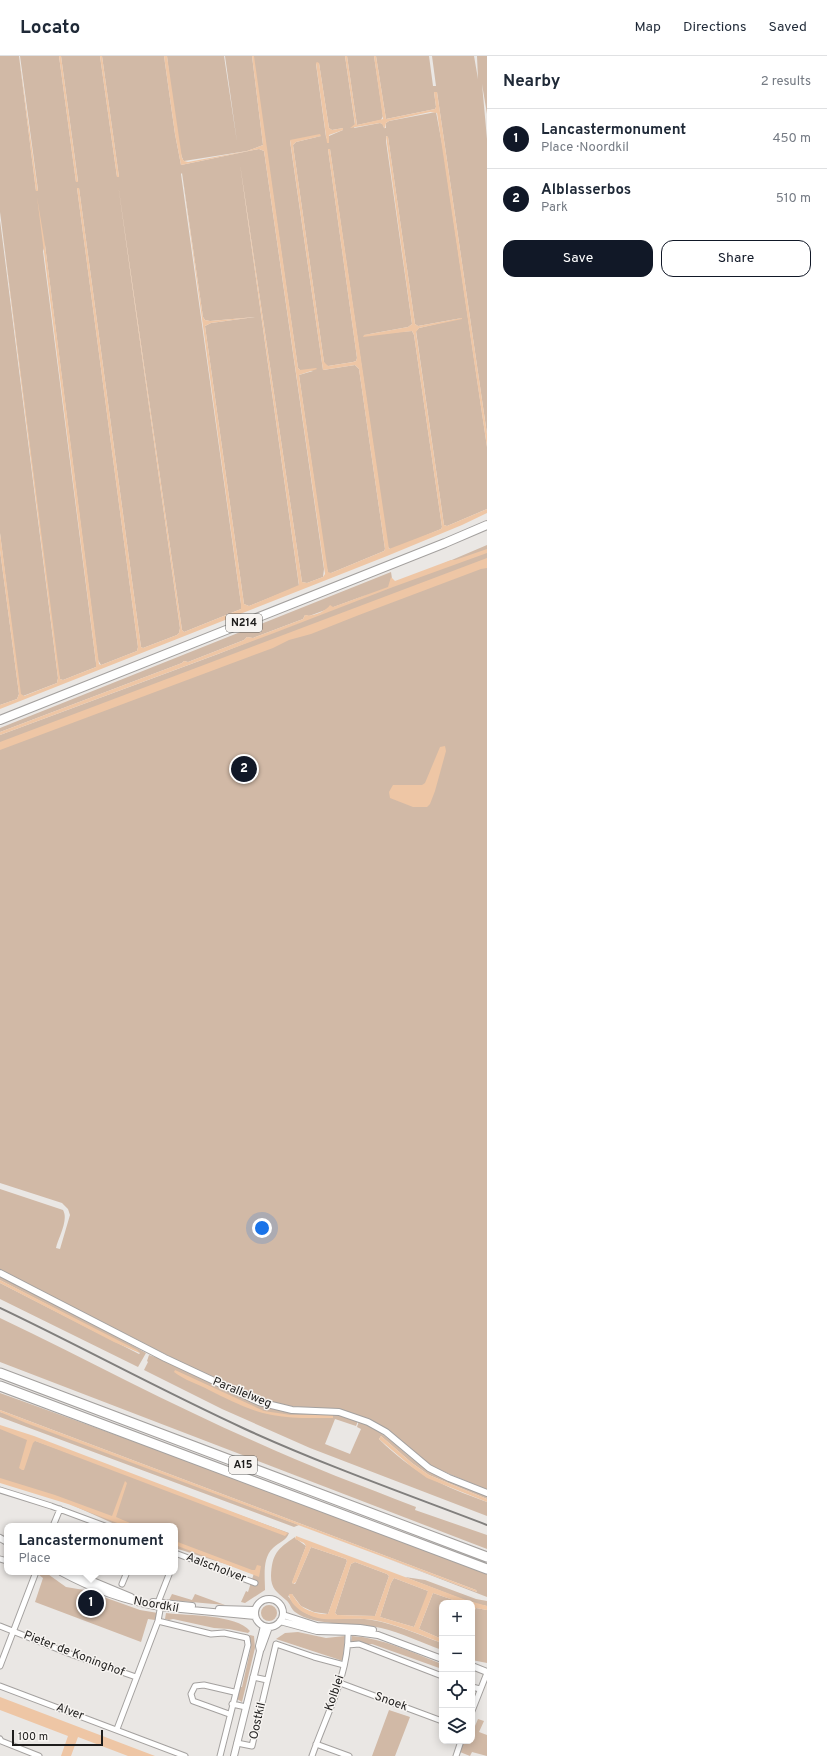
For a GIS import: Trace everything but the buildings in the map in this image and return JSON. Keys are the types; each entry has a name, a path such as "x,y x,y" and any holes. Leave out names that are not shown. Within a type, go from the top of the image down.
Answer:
{"highway":[{"name":"A15","path":"0,1373 487,1557"},
{"name":"A15","path":"0,1386 487,1569"}],"main road":[{"name":"N214","path":"0,720 487,525"}],"street":[{"name":"Parallelweg","path":"0,1273 165,1358 259,1402 292,1410 339,1412 368,1422 386,1432 420,1462 433,1470 487,1493"},
{"path":"0,1490 60,1509 95,1523"},
{"path":"54,1523 60,1509"},
{"name":"Aalscholver","path":"178,1554 255,1583"},
{"path":"0,1666 35,1575"},
{"name":"Noordkil","path":"67,1575 90,1586 119,1597 160,1605 255,1613"},
{"name":"Noordkil","path":"78,1575 135,1598 160,1605"},
{"path":"122,1584 126,1575"},
{"name":"Aalscholver","path":"117,1729 158,1621 160,1605 159,1600 169,1575"},
{"path":"263,1600 272,1600 280,1605 281,1618 276,1625 266,1627 257,1620 255,1613 258,1604 263,1600"},
{"path":"281,1618 317,1631 348,1629 380,1632 439,1653"},
{"name":"Noordkil","path":"158,1621 211,1634 224,1633 247,1638 248,1645 234,1692"},
{"name":"Pieter de Koninghof","path":"0,1626 73,1655 136,1677"},
{"name":"Oostkil","path":"234,1756 260,1651 259,1646 266,1627"},
{"path":"348,1629 378,1635 439,1658"},
{"name":"Kolblei","path":"312,1756 340,1683 348,1645 348,1629"},
{"name":"Oostkil","path":"237,1743 252,1746 276,1644 314,1657 344,1665"},
{"path":"348,1645 359,1644 439,1675"},
{"path":"475,1668 487,1674"},
{"path":"475,1671 487,1674"},
{"path":"473,1708 487,1674"},
{"path":"253,1678 267,1680"},
{"name":"Snoek","path":"340,1683 439,1720"},
{"path":"220,1756 234,1692 204,1685 195,1686 191,1694 193,1701 229,1714"},
{"name":"Alver","path":"0,1686 185,1756"},
{"path":"475,1688 480,1690"},
{"name":"Oostkil","path":"232,1704 246,1707"},
{"path":"0,1741 39,1756"},
{"path":"316,1744 349,1756"},
{"path":"456,1756 460,1744"}],"shaded area":[{"path":"0,56 19,56 36,191 38,190 20,56 59,56 76,182 78,181 61,56 100,56 117,177 119,177 102,56 164,56 181,165 259,149 264,151 324,569 323,577 307,583 302,582 240,164 299,586 249,606 244,604 205,326 211,323 255,317 210,321 205,320 203,317 182,173 241,609 184,632 182,630 118,184 180,628 177,635 143,648 141,647 79,188 77,188 138,647 137,651 101,665 98,660 45,245 43,251 96,663 96,667 63,680 60,679 58,671 0,212"},
{"path":"19,56 38,191 36,191"},
{"path":"59,56 61,56 78,182 76,182"},
{"path":"100,56 102,56 119,177 117,177"},
{"path":"164,56 167,56 182,158 184,161 188,162 247,151 263,145 252,56 254,56 298,368 300,370 317,369 299,375 328,572 331,573 384,551 385,549 359,369 355,365 323,370 290,140 320,134 321,136 296,142 293,145 324,362 328,366 353,362 356,361 357,358 328,149 330,149 389,549 441,529 442,527 414,335 412,331 363,337 364,335 408,327 412,324 386,136 388,137 415,324 418,326 462,318 419,328 416,332 444,525 447,526 487,509 487,513 387,556 0,709 0,705 17,699 19,694 0,550 0,533 21,694 24,696 57,683 58,678 0,212 60,679 63,680 96,667 96,663 37,197 45,245 99,664 101,665 137,651 138,647 77,188 79,188 141,647 143,648 177,635 180,628 118,184 182,630 184,632 241,609 241,604 182,173 203,317 205,320 210,321 255,317 211,323 205,326 244,604 249,606 299,585 240,164 302,582 307,583 323,577 325,574 264,151 259,149 181,165"},
{"path":"167,56 224,56 237,142 225,56 252,56 263,145 247,151 184,161 179,144"},
{"path":"253,56 345,56 355,125 354,128 380,123 383,124 384,128 386,128 386,123 389,121 436,112 443,149 487,447 487,509 447,526 444,525 416,331 419,328 462,318 418,326 415,324 388,137 386,136 412,324 408,327 364,335 412,331 414,335 442,527 441,529 391,550 388,547 330,149 328,149 357,358 356,361 353,362 328,366 325,365 324,362 293,145 296,142 321,136 290,141 323,370 355,365 359,369 385,549 384,551 331,573 328,573 326,564 299,375 313,371 300,370 298,368","holes":["319,63 329,128 332,130 343,128 343,130 329,136 329,143 326,137 316,64"]},
{"path":"345,56 347,56 357,125 383,119 374,56 376,56 386,119 435,109 434,92 437,92 487,434 487,447 437,113 430,112 389,121 386,123 385,129 380,123 350,128 355,124"},
{"path":"347,56 374,56 383,116 381,120 357,125"},
{"path":"376,56 429,56 433,86 436,86 432,56 474,56 478,79 477,56 487,56 487,114 482,84 487,139 487,434 437,92 434,92 435,109 386,119"},
{"path":"317,62 319,63 329,128 332,130 343,128 343,130 329,135 329,143 327,143"},
{"path":"0,220 58,678 57,683 23,696 20,694 0,533"},
{"path":"487,545 487,1490 431,1466 387,1430 373,1421 343,1410 287,1406 261,1400 218,1381 0,1270 0,1189 63,1210 65,1219 56,1248 60,1249 70,1215 68,1209 62,1203 0,1183 0,735 218,654 369,594 309,616 305,615 303,619 253,638 247,637 244,640 188,662 184,661 0,732 0,728 391,572 393,585"},
{"path":"487,549 487,553 0,735 0,732 184,661 188,662 244,640 247,637 253,638 303,619 305,615 319,613 330,605 333,607 388,587 391,577 395,581 451,560"},
{"path":"0,550 19,694 17,699 0,705"},
{"path":"487,558 487,568 311,634 289,640 273,648 0,750 0,742"},
{"path":"445,746 446,751 435,791 430,804 427,807 413,807 390,798 389,792 393,785 422,785 425,783 440,747"},
{"path":"0,1276 146,1353 138,1367 0,1299 0,1283 139,1354 140,1353 0,1280"},
{"path":"0,1280 137,1350 140,1353 114,1342 0,1283"},
{"path":"0,1318 191,1412 276,1451 335,1476 416,1507 415,1510 487,1535 487,1549 0,1362"},
{"path":"149,1355 164,1360 259,1405 290,1412 335,1414 358,1421 356,1426 335,1419 325,1444 350,1454 361,1429 357,1427 359,1421 386,1437 432,1473 455,1484 487,1496 487,1499 429,1475 412,1463 381,1436 379,1439 404,1461 429,1477 442,1484 487,1502 487,1516 310,1448 222,1409 144,1370 148,1362"},
{"path":"175,1370 264,1411 291,1415 333,1415 333,1418 287,1417 256,1411 187,1380 174,1372"},
{"path":"0,1393 174,1456 487,1574 487,1597 381,1556 477,1592 476,1590 0,1410"},
{"path":"0,1410 476,1590 477,1592 26,1423 0,1412"},
{"path":"0,1412 299,1525 294,1527 0,1417"},
{"path":"0,1425 34,1436 288,1533 285,1536 35,1441 24,1470 22,1470 19,1468 27,1440 0,1429"},
{"path":"0,1428 289,1533 284,1540 269,1552 265,1568 265,1590 245,1603 241,1602 246,1591 248,1592 254,1573 178,1549 178,1523 112,1523 61,1500 0,1480"},
{"path":"381,1436 412,1463 429,1475 487,1499 487,1502 427,1478 379,1439"},
{"path":"0,1478 55,1495 112,1516 125,1481 127,1483 116,1517 130,1523 117,1523 68,1504 0,1483"},
{"path":"296,1536 466,1600 453,1600 433,1593 419,1629 439,1638 439,1642 403,1628 379,1621 358,1619 324,1619 313,1617 297,1608 290,1599 289,1594 292,1594 299,1604 309,1611 328,1614 347,1561 346,1559 311,1547 296,1582 293,1584 292,1582 306,1546 304,1543 295,1539","holes":["355,1562 389,1576 375,1616 337,1615 335,1613 351,1564","394,1578 428,1591 414,1627 380,1617"]},
{"path":"295,1537 306,1546 292,1583 295,1584 311,1547 346,1559 347,1561 328,1614 314,1612 301,1606 292,1594 288,1596 297,1607 316,1617 372,1620 390,1624 439,1642 439,1649 389,1630 371,1626 313,1620 303,1617 295,1612 287,1601 275,1590 271,1580 274,1557 284,1545"},
{"path":"178,1542 252,1570 255,1570 257,1565 261,1566 259,1577 178,1546"},
{"path":"355,1562 389,1576 375,1616 337,1615 335,1613 351,1564"},
{"path":"39,1575 49,1575 66,1587 84,1590 140,1610 158,1613 155,1620 148,1619 141,1642 35,1602 43,1578"},
{"path":"405,1577 425,1580 476,1599 487,1601 487,1606 475,1604 475,1600 464,1600"},
{"path":"394,1578 428,1591 427,1597 414,1627 380,1617"},
{"path":"433,1593 453,1600 439,1600 439,1638 419,1629"},
{"path":"172,1594 192,1600 195,1594 225,1605 169,1600"},
{"path":"475,1603 487,1606 487,1610 476,1608 475,1610"},
{"path":"266,1605 272,1605 277,1610 275,1619 272,1621 266,1621 261,1616 261,1610"},
{"path":"476,1608 487,1610 487,1663 475,1661"},
{"path":"166,1613 211,1617 234,1621 243,1625 250,1631 248,1633 214,1628 173,1619 169,1620 165,1619"},
{"path":"298,1632 326,1638 345,1636 343,1661 276,1639 285,1633"},
{"path":"250,1635 254,1636 255,1648 242,1702 237,1699 239,1687 242,1687 251,1647 249,1647 250,1641 248,1638"},
{"path":"352,1636 364,1637 386,1643 439,1663 439,1668 372,1644 351,1642"},
{"path":"0,1697 155,1756 128,1756 78,1737 71,1756 61,1756 68,1736 0,1710"},
{"path":"389,1710 410,1717 395,1756 372,1756"},
{"path":"478,1719 484,1721 479,1732 487,1735 487,1756 472,1752 470,1756 460,1752 463,1744 475,1744 475,1726"}],"railway":[{"path":"0,1308 183,1400 245,1429 335,1467 487,1525"}],"place":[{"name":"Alblasserbos","path":"244,769"},
{"name":"Lancastermonument","path":"91,1603"}]}
